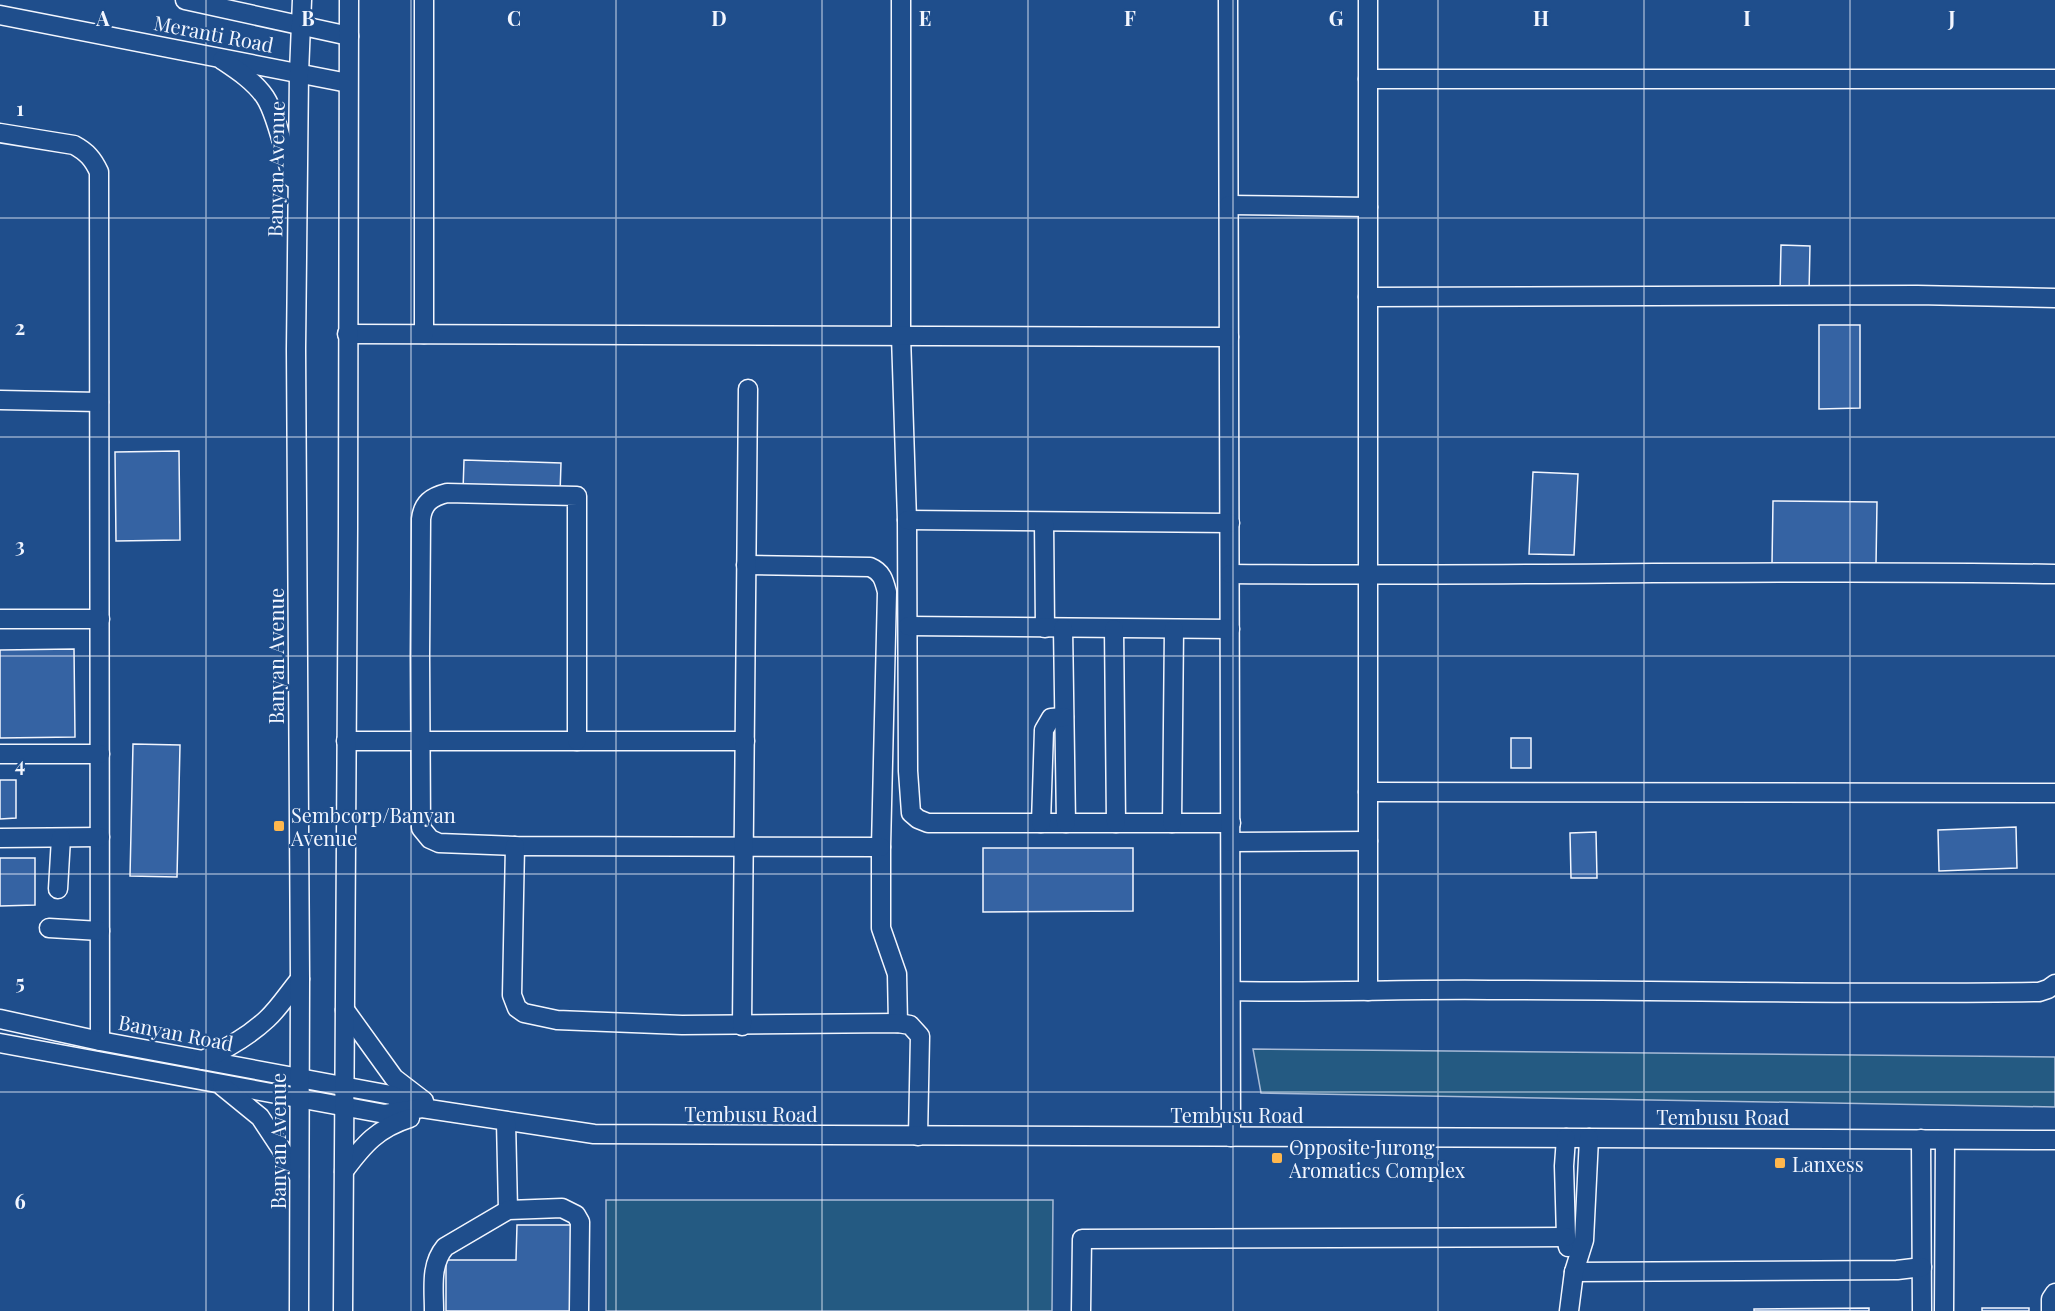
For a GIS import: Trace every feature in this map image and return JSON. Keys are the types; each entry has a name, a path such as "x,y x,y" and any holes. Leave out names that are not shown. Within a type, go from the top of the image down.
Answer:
{"street":[{"name":"Meranti Road","path":"194,0 349,36"},
{"name":"Banyan Avenue","path":"299,1311 300,979 296,360 302,0"},
{"path":"343,1311 349,0"},
{"path":"424,0 424,334"},
{"path":"901,0 901,336 907,520 908,771 911,813 927,823 1231,823"},
{"path":"1228,0 1231,1137"},
{"path":"1368,0 1368,992"},
{"name":"Meranti Road","path":"0,15 348,83"},
{"path":"216,56 246,77 264,96 273,111 297,194"},
{"path":"1368,79 2055,79"},
{"path":"0,133 74,145 94,160 99,172 100,1041"},
{"path":"1229,205 1368,207"},
{"path":"1368,297 1917,295 2055,298"},
{"path":"347,334 1229,337"},
{"path":"742,1026 748,389"},
{"path":"0,400 99,402"},
{"path":"577,741 577,496 447,493 436,495 427,501 422,509 421,519 421,828 425,834 439,843 515,846 881,847"},
{"path":"907,520 1230,524"},
{"path":"1044,522 1045,628"},
{"path":"746,565 870,567 878,570 884,579 887,592 881,928 897,974 898,1023"},
{"path":"1230,574 1368,576 1873,571 2055,574"},
{"path":"0,619 100,619"},
{"path":"908,626 1230,629"},
{"path":"1063,628 1066,823"},
{"path":"1114,628 1116,823"},
{"path":"1172,823 1174,628"},
{"path":"1041,823 1044,730 1051,718 1064,717"},
{"path":"346,741 745,741"},
{"path":"0,754 100,754"},
{"path":"1368,792 2055,793"},
{"path":"0,838 100,837"},
{"path":"58,889 60,838"},
{"path":"1231,842 1368,841"},
{"path":"515,846 512,995 517,1008 524,1014 557,1020 682,1025 898,1023 910,1025 920,1036 918,1136"},
{"path":"49,928 100,931"},
{"path":"203,1060 232,1046 269,1018 300,979"},
{"path":"1232,991 1488,990 1947,994 2039,992 2048,990 2055,984"},
{"path":"344,1171 377,1133 428,1109 394,1078 345,1011"},
{"name":"Banyan Road","path":"0,1019 100,1041 345,1087"},
{"path":"0,1043 345,1106"},
{"path":"217,1083 244,1102 260,1117 300,1177"},
{"name":"Tembusu Road","path":"345,1087 391,1095 428,1109 594,1134 2055,1140"},
{"name":"Tembusu Road","path":"345,1106 385,1114 428,1109"},
{"path":"506,1121 508,1210"},
{"path":"1566,1138 1564,1166 1566,1237 1574,1272"},
{"path":"1569,1311 1574,1272 1584,1240 1589,1138"},
{"path":"1921,1140 1922,1311"},
{"path":"1944,1311 1945,1140"},
{"path":"434,1311 434,1268 445,1247 508,1210 561,1208 576,1215 580,1222 579,1311"},
{"path":"1081,1311 1082,1239 1566,1237"},
{"path":"1574,1272 1897,1270 1922,1267"},
{"path":"2051,1311 2051,1299 2055,1293"}],"shaded area":[{"path":"1253,1049 2055,1057 2055,1107 1261,1093"},
{"path":"606,1200 1053,1200 1052,1311 606,1311"}],"building":[{"path":"1781,245 1810,246 1809,293 1780,293"},
{"path":"1819,325 1860,325 1860,408 1819,409"},
{"path":"179,451 180,540 116,541 115,452"},
{"path":"464,460 561,463 560,494 463,491"},
{"path":"1533,472 1578,474 1574,555 1529,554"},
{"path":"1773,501 1877,502 1876,565 1772,564"},
{"path":"74,649 75,737 0,738 0,650"},
{"path":"1511,738 1531,738 1531,768 1511,768"},
{"path":"133,744 180,745 177,877 130,876"},
{"path":"0,780 16,780 16,818 0,819"},
{"path":"2016,827 2017,868 1939,871 1938,830"},
{"path":"1596,832 1597,878 1571,878 1570,833"},
{"path":"983,848 1133,848 1133,911 983,912"},
{"path":"0,858 35,858 35,905 0,906"},
{"path":"517,1225 572,1225 571,1311 446,1311 446,1260 516,1260"},
{"path":"1869,1308 1869,1311 1754,1311 1754,1309"},
{"path":"1982,1308 2029,1308 2029,1311 1982,1311"}],"place":[{"name":"Sembcorp/Banyan Avenue","path":"279,826"},
{"name":"Opposite Jurong Aromatics Complex","path":"1277,1158"},
{"name":"Lanxess","path":"1780,1163"}]}
